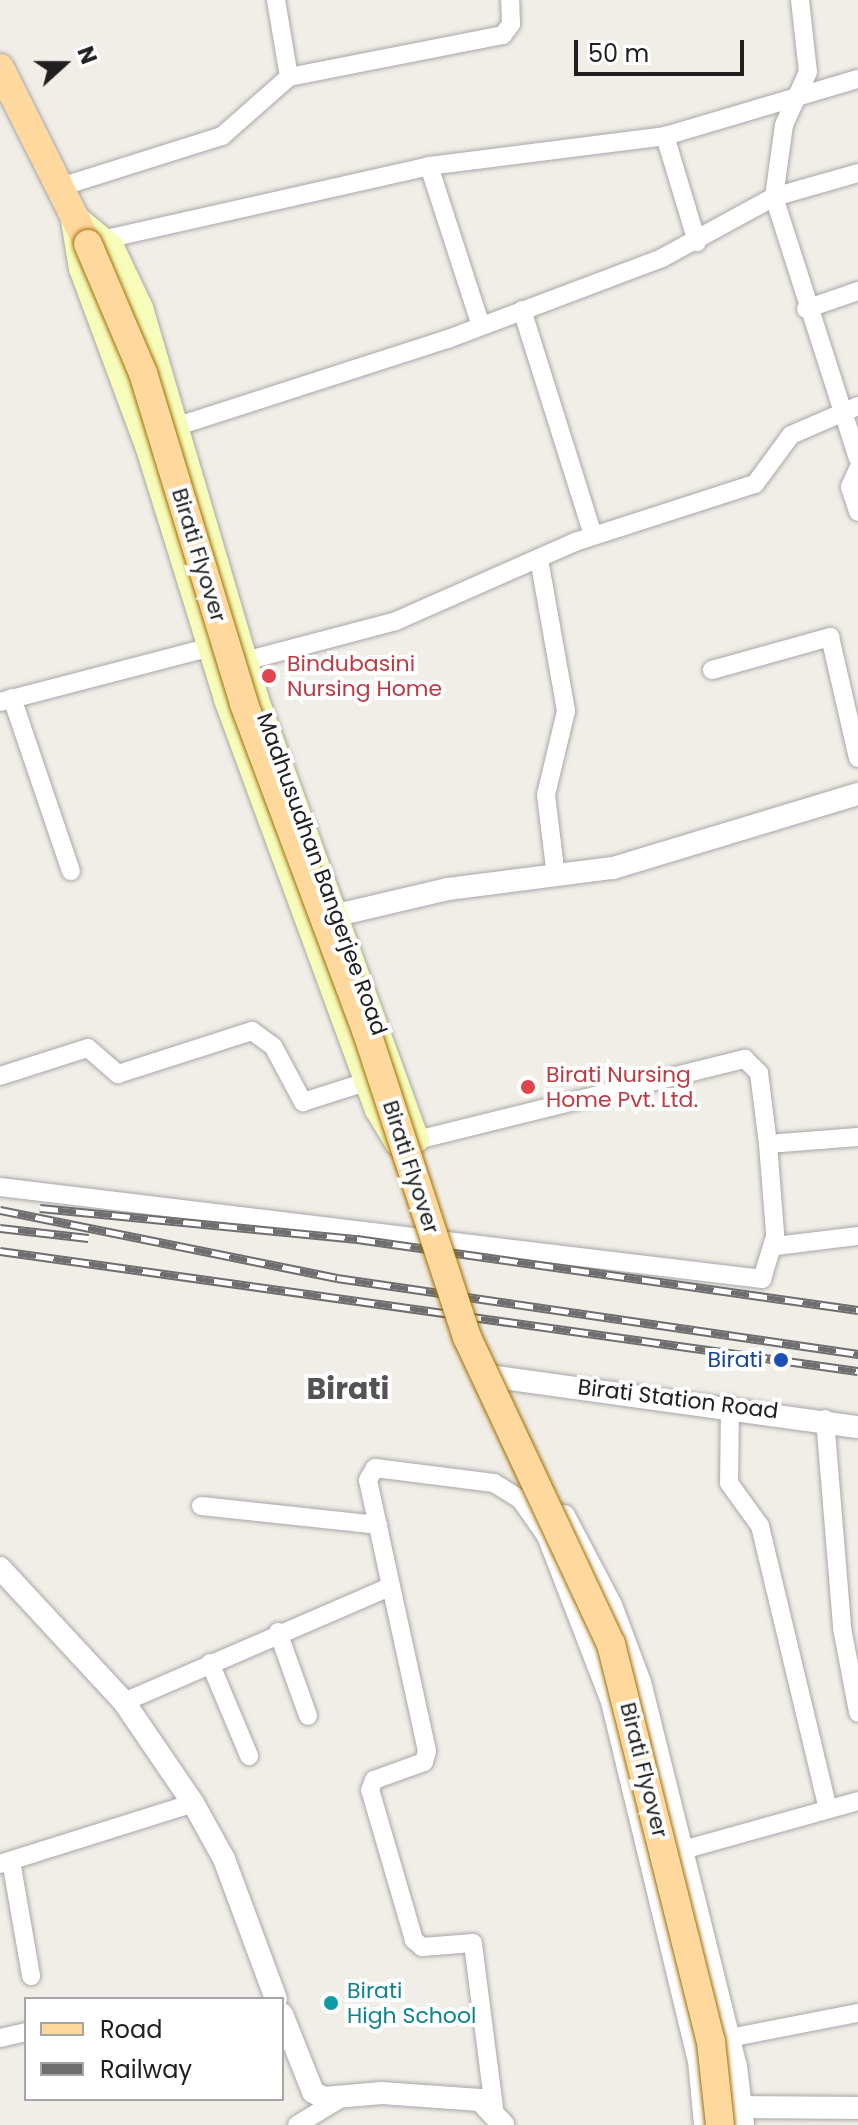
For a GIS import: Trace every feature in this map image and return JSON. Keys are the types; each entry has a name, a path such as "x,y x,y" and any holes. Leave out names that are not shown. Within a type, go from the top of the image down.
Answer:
{"main road":[{"name":"Madhusudhan Bangerjee Road","path":"3,79 72,214 81,269 210,648 366,1082 377,1110 397,1143 417,1140 241,650 141,308 97,241"},
{"name":"Birati Flyover","path":"72,214 97,241 143,373 244,704 367,1033 467,1337 611,1644 719,2078 720,2125"}],"street":[{"path":"276,0 289,77"},
{"path":"57,188 222,136 289,77 503,35 511,24 510,0"},
{"path":"800,0 808,58 798,97 784,125 774,197 839,414 858,458"},
{"path":"97,241 429,166 665,136 858,79"},
{"path":"665,136 697,242"},
{"path":"429,166 481,326"},
{"path":"178,426 481,326 697,242 774,197 858,173"},
{"path":"806,309 858,291"},
{"path":"522,310 593,535"},
{"path":"71,871 6,700 210,648 241,650 396,621 593,535 755,484 791,435 858,406"},
{"path":"858,469 850,487 858,512"},
{"path":"539,559 566,711 546,795 556,876"},
{"path":"712,670 830,637 858,758"},
{"path":"337,915 398,898 556,876 656,857 858,794"},
{"path":"0,1076 88,1048 118,1074 252,1031 273,1046 303,1102 366,1082"},
{"path":"0,1187 449,1241 762,1279 773,1242 768,1144 759,1073 745,1059 417,1140 449,1241 496,1377 625,1636 683,1850 729,2038 743,2116 858,2108"},
{"path":"768,1144 858,1137"},
{"path":"773,1242 858,1236"},
{"name":"Birati Station Road","path":"496,1377 730,1405 858,1427"},
{"path":"730,1405 729,1483 760,1526 828,1809"},
{"path":"825,1419 842,1628 858,1711"},
{"path":"297,2125 338,2100 382,2093 498,2116 473,1943 422,1947 414,1940 370,1790 374,1780 426,1757 368,1475 391,1469 501,1486 546,1536 610,1702 697,2061 703,2125"},
{"path":"201,1506 378,1525"},
{"path":"0,1568 124,1702 193,1803 224,1859 275,1997"},
{"path":"124,1702 278,1632 390,1587"},
{"path":"278,1632 308,1716"},
{"path":"210,1663 249,1756"},
{"path":"683,1850 858,1801"},
{"path":"31,1976 6,1862 193,1803"},
{"path":"729,2038 858,2013"},
{"path":"284,2021 313,2092 338,2100"},
{"path":"0,2038 24,2032"}],"railway":[{"path":"40,1208 357,1239 858,1310"},
{"path":"0,1210 337,1278 858,1354"},
{"path":"0,1228 88,1238"},
{"path":"0,1251 858,1371"}],"place":[{"name":"Bindubasini Nursing Home","path":"269,676"},
{"name":"Birati Nursing Home Pvt. Ltd.","path":"528,1087"},
{"name":"Birati","path":"781,1360"},
{"name":"Birati High School","path":"331,2003"}],"district":[{"name":"Birati","path":"348,1389"}]}
